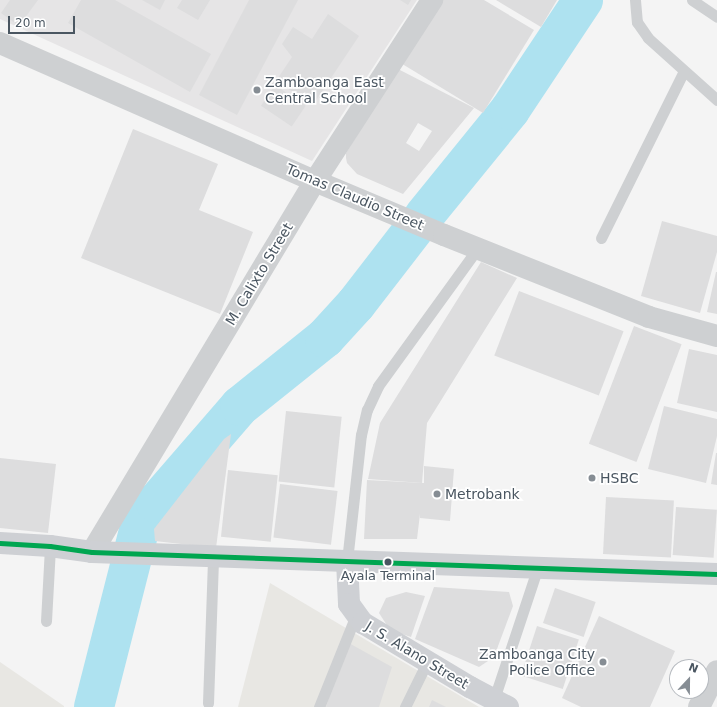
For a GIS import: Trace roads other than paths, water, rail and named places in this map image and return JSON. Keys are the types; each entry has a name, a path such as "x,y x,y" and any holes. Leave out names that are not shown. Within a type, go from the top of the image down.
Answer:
{"main road":[{"path":"0,543 50,546 92,552 717,574"},
{"name":"J. S. Alano Street","path":"347,561 349,604 363,623 427,662 501,703"}],"street":[{"name":"M. Calixto Street","path":"92,552 315,181 432,0"},
{"name":"Tomas Claudio Street","path":"0,43 315,181 478,248 649,317 717,336"},
{"path":"699,707 717,671"}],"lane":[{"path":"635,0 637,22 648,38 717,100"},
{"path":"692,0 717,17"},
{"path":"601,238 684,71"},
{"path":"347,561 361,435 367,410 378,386 478,248"},
{"path":"46,621 50,546"},
{"path":"208,703 213,557"},
{"path":"501,703 538,567"},
{"path":"319,707 356,615"},
{"path":"405,707 427,662"}],"waterway":[{"path":"424,216 510,110 583,0"},
{"path":"94,707 139,530 156,503 240,406 325,338 356,304 414,229"}],"place":[{"name":"Zamboanga East Central School","path":"257,90"},
{"name":"HSBC","path":"592,478"},
{"name":"Metrobank","path":"437,494"},
{"name":"Ayala Terminal","path":"388,562"},
{"name":"Zamboanga City Police Office","path":"603,662"}]}
